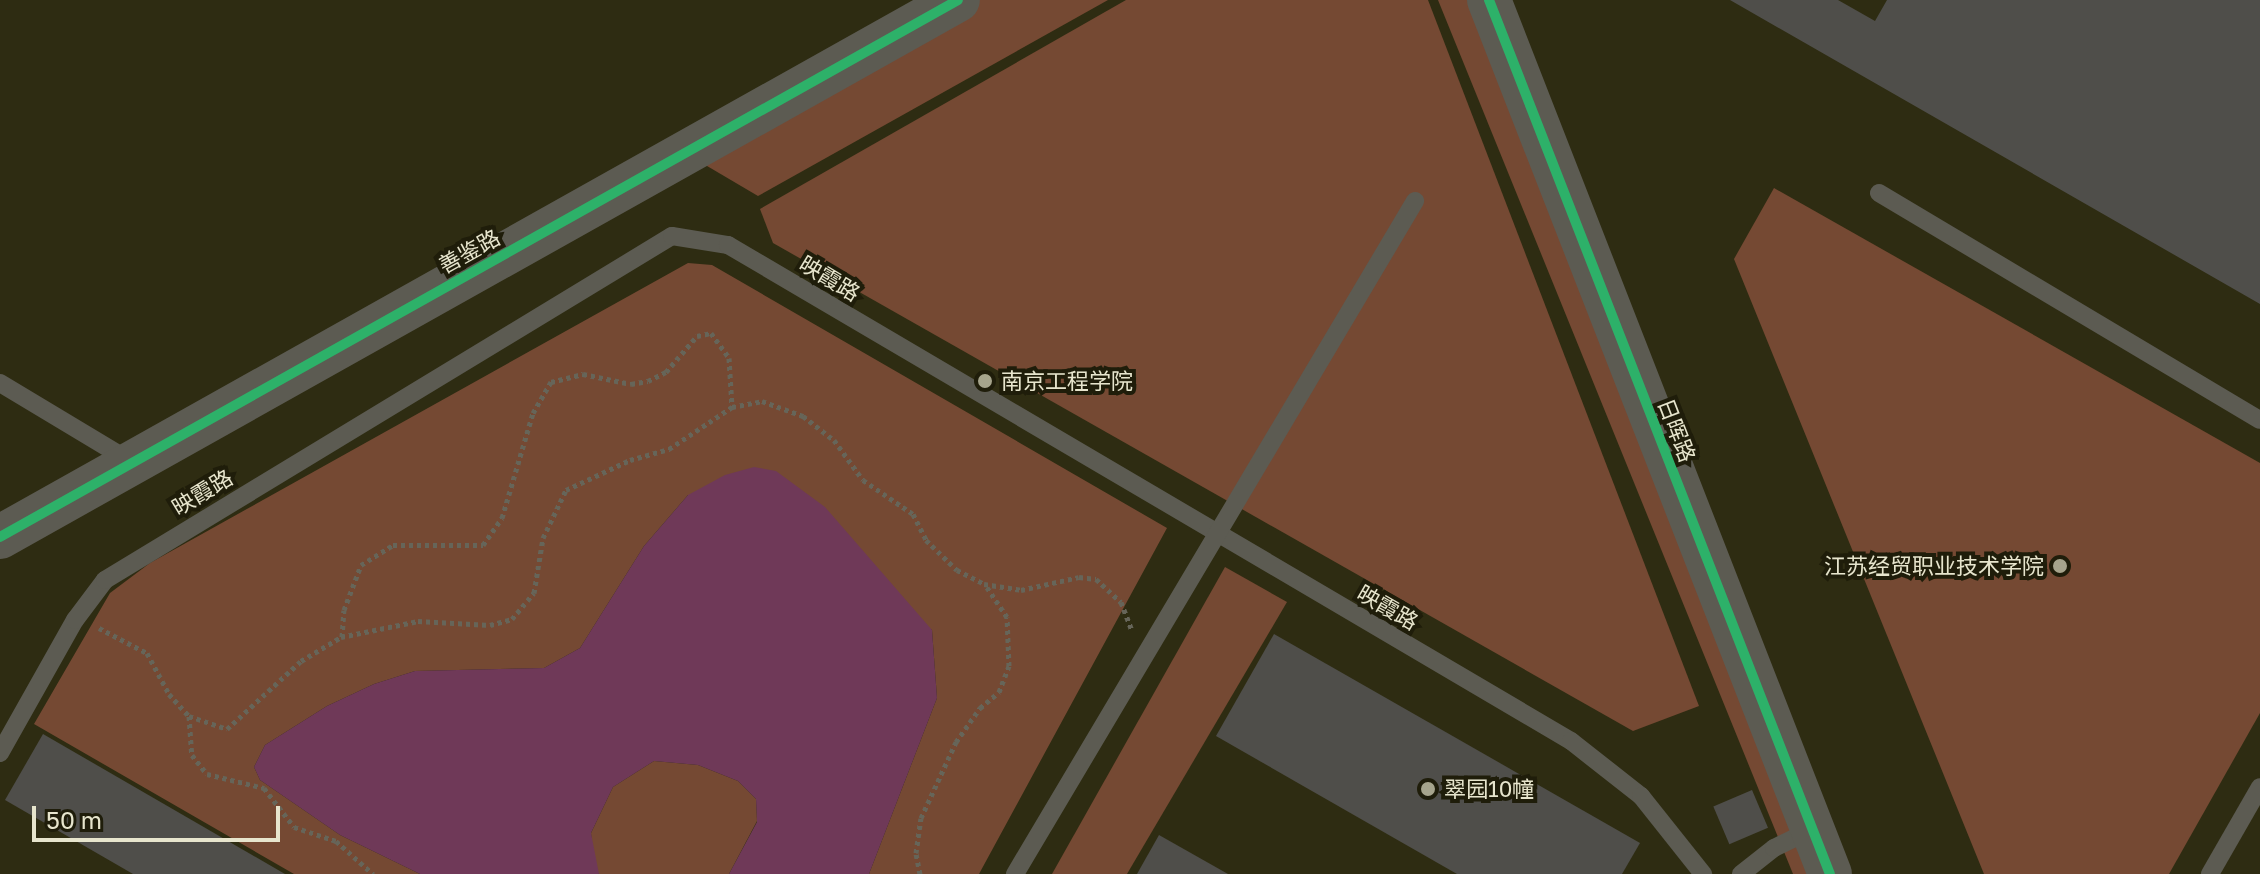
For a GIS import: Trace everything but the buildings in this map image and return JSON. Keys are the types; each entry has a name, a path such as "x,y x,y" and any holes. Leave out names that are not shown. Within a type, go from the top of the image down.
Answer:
{"street":[{"name":"善鉴路","path":"0,537 958,0"},
{"name":"日晖路","path":"1489,0 1830,874"}],"lane":[{"path":"1879,193 2260,420"},
{"path":"1015,874 1148,643 1415,201"},
{"name":"映霞路","path":"0,753 75,620 105,580 672,236 728,245 1213,534 1571,741 1641,796 1703,874"},
{"path":"0,383 132,463"},
{"path":"2210,874 2260,787"},
{"path":"1741,874 1774,848 1811,830"}],"path":[{"path":"341,637 344,610 361,565 393,545 483,545 511,496 533,413 551,382 583,374 631,384 648,381 666,372 697,336 711,333 729,358 732,407"},
{"path":"75,620 147,653 169,694 189,716 227,729 301,661 341,637 418,621 490,625 512,619 534,593 543,538 566,490 630,460 669,449 732,407 762,401 812,422 845,451 863,480 913,514 945,561 995,592 1007,617 1009,666 999,692 980,708 956,742 946,773 921,818 916,853 920,874"},
{"path":"984,584 1021,590 1079,577 1096,579 1121,602 1131,629 1148,643"},
{"path":"189,716 192,755 207,774 264,788 294,827 336,841 373,874"}],"shaded area":[{"path":"958,0 1108,0 758,196 685,153"},
{"path":"1126,0 1428,0 1699,706 1633,731 773,243 760,209"},
{"path":"1438,0 1489,0 1830,874 1793,874"},
{"path":"1774,188 2260,463 2260,713 2169,874 1984,874 1734,259"},
{"path":"688,263 712,265 1167,528 979,874 869,874 937,698 932,630 688,495 644,546 580,648 544,668 415,671 374,684 327,706 265,745 254,767 260,780 340,835 420,874 294,874 34,724 110,593 150,563"},
{"path":"754,467 776,471 825,507 932,630 937,698 869,874 729,874 757,822 756,799 738,781 698,765 654,761 613,787 591,833 599,874 420,874 340,835 260,780 254,767 265,745 327,706 374,684 415,671 544,668 580,648 644,546 688,495 725,475"},
{"path":"1225,567 1287,602 1127,874 1052,874"},
{"path":"654,761 698,765 738,781 756,799 757,821 729,874 599,874 594,868 591,833 613,787"}],"cycle path":[{"path":"0,537 958,0"},
{"path":"1489,0 1830,874"}],"place":[{"name":"南京工程学院","path":"985,381"},
{"name":"江苏经贸职业技术学院","path":"2060,566"},
{"name":"翠园10幢","path":"1428,789"}]}
